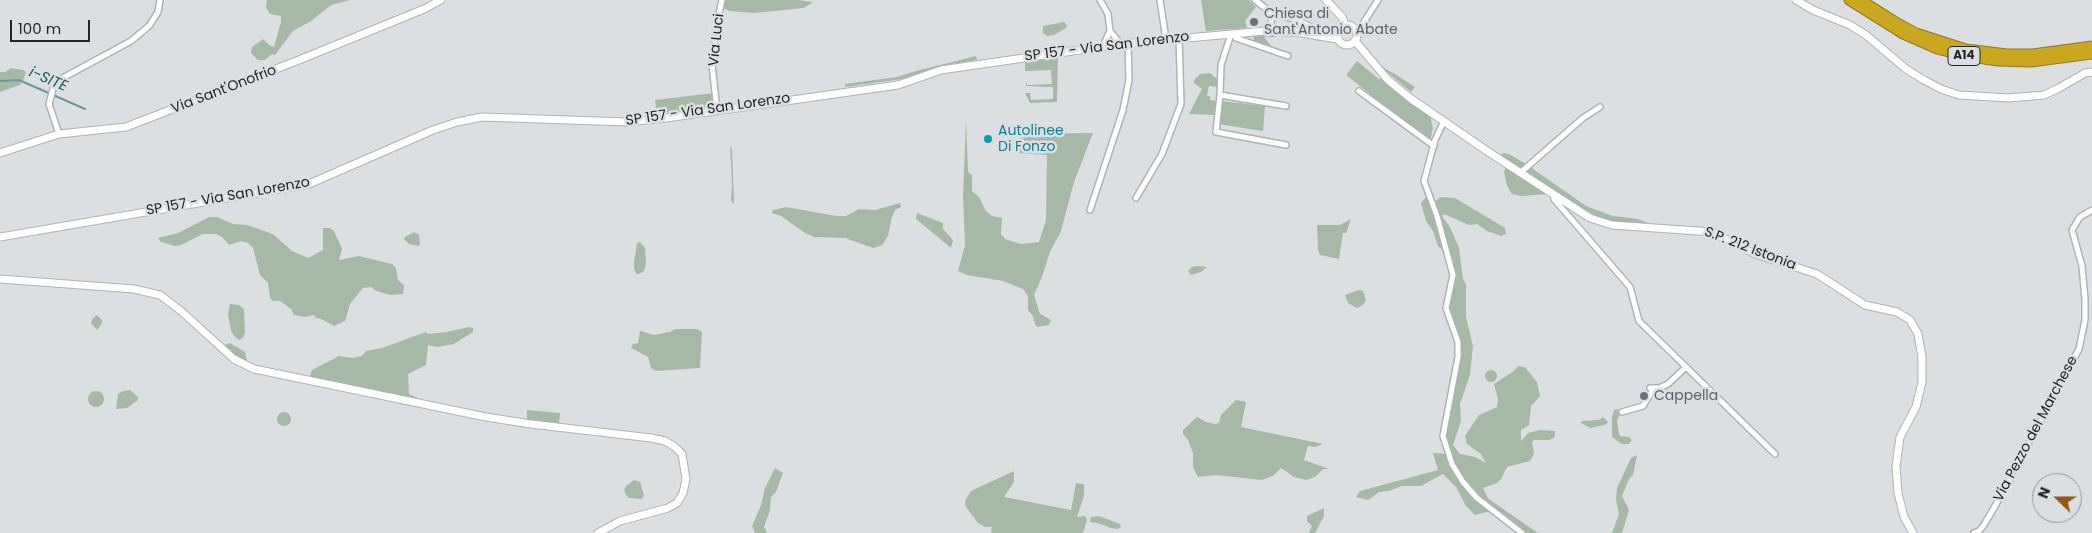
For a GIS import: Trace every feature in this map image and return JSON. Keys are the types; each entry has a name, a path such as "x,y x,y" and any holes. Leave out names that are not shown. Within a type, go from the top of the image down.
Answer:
{"highway":[{"name":"A14","path":"1849,0 1903,34 1932,47 1964,56 1998,61 2031,62 2092,54"},
{"name":"A14","path":"1861,0 1916,33 1966,49 2002,54 2033,54 2092,46"}],"main road":[{"name":"Via Sant'Onofrio","path":"0,153 59,134 126,127 299,60 424,9 441,0"},
{"path":"1326,0 1342,17 1344,25"},
{"path":"1796,0 1812,10 1850,26 1924,80 1941,89 1960,95 2009,98 2044,95 2085,73 2092,72"},
{"path":"1344,25 1351,25 1357,33 1356,41 1350,45 1344,45 1337,39 1339,29 1344,25"},
{"name":"SP 157 - Via San Lorenzo","path":"0,237 309,184 433,130 457,122 482,117 627,122 898,85 941,70 1103,46 1269,31 1302,33 1337,39"},
{"name":"S.P. 212 Istonia","path":"1356,41 1388,80 1520,173 1590,218 1604,223 1712,232 1755,254 1817,274 1865,305 1897,312 1910,320 1918,334 1922,357 1922,382 1916,407 1900,438 1896,466 1898,493 1904,517 1913,533"},
{"path":"0,279 118,288 160,295 182,311 234,358 254,369 486,417 652,438 665,441 675,447 682,454 686,479 683,493 677,503 668,508 620,521 598,533"}],"street":[{"path":"59,134 49,104 54,85 59,80 131,41 149,26 158,12 160,0"},
{"name":"Via Luci","path":"717,110 712,65 716,27 722,0"},
{"path":"1100,0 1108,14 1110,31 1103,46"},
{"path":"1160,0 1166,39"},
{"path":"1255,0 1273,14 1295,20 1313,28 1320,37"},
{"path":"1357,33 1378,0"},
{"path":"1269,31 1273,14"},
{"path":"1090,210 1123,110 1129,80 1125,44 1110,31"},
{"path":"1286,145 1216,132 1221,65 1232,34 1236,38 1288,56"},
{"path":"1136,198 1162,154 1181,104 1179,38"},
{"path":"1359,91 1434,146"},
{"path":"1220,95 1286,106"},
{"path":"1520,173 1583,118 1600,106"},
{"path":"1444,121 1434,146 1424,181 1437,216 1453,275 1446,308 1458,342 1454,387 1443,436 1452,464 1463,482 1477,498 1522,533"},
{"path":"1552,194 1554,199 1630,287 1639,321 1775,454"},
{"name":"Via Pezzo del Marchese","path":"1974,533 1979,531 1984,525 2009,482 2013,467 2028,444 2079,349 2085,320 2085,299 2082,266 2072,230 2080,217 2092,210"},
{"path":"1622,412 1643,406 1652,388 1659,388 1668,384 1686,367"}],"green space":[{"path":"267,0 350,0 331,5 311,21 293,31 275,55 272,54 265,60 258,60 251,53 252,47 263,39 274,47 281,22 281,16 270,14 268,11 266,7"},
{"path":"724,0 798,0 813,2 804,8 754,13 730,11 723,8"},
{"path":"1201,0 1249,0 1256,7 1245,21 1247,28 1206,31"},
{"path":"1064,22 1067,25 1066,28 1054,35 1047,36 1043,33 1043,26"},
{"path":"1254,34 1280,34 1275,37 1264,37 1275,51 1255,43"},
{"path":"1058,55 1057,102 1030,103 1025,93 1030,93 1031,100 1053,99 1053,87 1026,86 1026,81 1027,85 1052,84 1051,70 1025,71 1025,59"},
{"path":"976,56 977,60 940,66 902,79 845,87 845,84 897,77"},
{"path":"1357,61 1379,79 1384,79 1430,115 1433,128 1430,141 1375,101 1369,93 1346,75"},
{"path":"1380,66 1395,74 1415,87 1411,92"},
{"path":"11,68 26,72 24,78 20,85 0,92 0,72 5,72"},
{"path":"1210,73 1217,79 1217,87 1209,86 1207,96 1210,96 1210,100 1216,101 1214,115 1189,114 1202,89 1194,83 1194,80 1200,74"},
{"path":"714,93 714,106 657,114 655,100"},
{"path":"1221,101 1265,106 1263,131 1218,124"},
{"path":"966,119 968,172 972,175 972,191 979,197 986,211 992,216 1002,218 1001,234 1005,239 1021,244 1039,242 1046,220 1047,155 1018,153 1019,138 1028,137 1029,134 1093,133 1074,182 1061,231 1050,252 1034,295 1040,314 1051,320 1049,325 1037,327 1033,316 1028,310 1028,296 1023,289 1003,281 967,275 958,271 965,245 963,195"},
{"path":"730,145 732,149 734,204 731,201"},
{"path":"1503,153 1509,154 1526,164 1586,206 1613,216 1638,219 1650,224 1617,223 1600,218 1563,197 1501,155"},
{"path":"1506,166 1548,194 1521,196 1512,194 1507,186 1504,172"},
{"path":"1426,197 1429,197 1436,216 1446,253 1438,246 1433,231 1426,221 1421,203"},
{"path":"1430,197 1436,201 1440,197 1455,198 1505,228 1506,234 1501,236 1487,231 1477,224 1469,225 1444,214 1442,216 1450,227 1459,248 1463,279 1466,285 1466,317 1473,346 1470,375 1460,404 1461,421 1453,445 1460,454 1475,457 1486,463 1481,454 1467,444 1465,436 1479,415 1497,407 1498,399 1494,384 1514,371 1518,366 1525,367 1537,382 1540,396 1531,406 1529,425 1521,430 1521,441 1528,433 1540,430 1555,431 1555,437 1549,440 1534,440 1532,442 1534,454 1530,461 1507,467 1497,483 1483,488 1488,498 1538,533 1523,533 1475,495 1452,463 1444,434 1459,367 1460,353 1447,307 1454,275"},
{"path":"900,203 901,207 895,210 892,217 888,236 882,245 873,248 845,238 814,237 781,216 772,213 773,210 786,207 846,216 859,209 875,210"},
{"path":"917,213 943,223 943,229 953,240 951,248 916,219"},
{"path":"209,217 217,217 233,224 247,225 267,232 274,235 292,251 308,258 323,250 323,228 330,228 334,231 342,249 339,260 359,256 392,264 396,268 398,280 404,285 403,294 390,295 374,290 372,287 363,288 350,304 345,321 334,326 316,318 314,315 305,317 294,315 291,309 280,301 273,301 270,298 268,283 260,275 253,248 248,243 241,241 229,245 222,237 216,234 203,234 175,246 161,242 158,238 178,233"},
{"path":"1351,219 1346,233 1343,233 1339,259 1320,255 1317,225 1340,225"},
{"path":"414,232 419,235 419,246 409,244 404,239"},
{"path":"640,242 645,248 646,263 644,271 636,274 634,262 637,243"},
{"path":"1192,267 1207,267 1201,272 1191,275 1188,271"},
{"path":"1359,290 1363,291 1366,300 1363,305 1357,308 1348,303 1345,295"},
{"path":"230,304 239,305 244,309 245,332 243,338 239,340 231,331 228,314"},
{"path":"97,315 102,320 102,323 97,330 91,323"},
{"path":"469,327 473,328 473,332 454,344 437,347 428,345 426,365 408,374 409,394 418,398 417,401 309,378 312,370 339,356 353,358 362,356 366,351 382,348 426,332 428,334 447,332"},
{"path":"675,329 697,329 702,332 700,368 656,371 651,368 648,357 631,348 633,344 638,343 640,331 654,335 670,332"},
{"path":"230,343 245,352 247,361 236,358 222,346"},
{"path":"1489,370 1493,370 1497,376 1493,382 1489,382 1485,378 1485,374"},
{"path":"130,390 138,397 138,400 127,408 116,409 118,394"},
{"path":"93,391 99,391 104,396 102,405 93,407 88,402 88,396"},
{"path":"1236,400 1246,402 1241,427 1323,444 1315,447 1308,446 1304,460 1329,469 1323,469 1315,477 1306,480 1294,477 1281,468 1273,476 1262,480 1216,475 1198,477 1193,467 1193,453 1188,440 1183,434 1183,430 1197,417 1206,422 1219,423 1221,415"},
{"path":"1617,409 1620,413 1617,421 1620,436 1629,437 1632,440 1629,444 1622,444 1612,437 1612,417 1614,410"},
{"path":"527,410 560,413 559,424 527,421"},
{"path":"284,412 289,414 291,419 289,424 284,426 279,424 277,419 279,414"},
{"path":"1603,417 1608,422 1605,425 1590,428 1581,423 1582,421 1599,420"},
{"path":"1433,453 1447,454 1449,463 1491,511 1475,515 1466,506 1456,487 1443,474 1421,486 1402,486 1389,491 1379,492 1368,500 1356,497 1360,491 1438,470"},
{"path":"1637,455 1633,475 1629,479 1622,496 1629,510 1622,533 1612,533 1619,514 1616,500 1617,488 1631,458"},
{"path":"775,468 783,473 776,492 771,497 770,510 764,527 767,533 755,533 752,526 761,505 765,488"},
{"path":"1014,471 1014,482 1004,497 1071,510 1076,483 1084,484 1084,496 1077,517 1085,516 1087,520 1083,533 991,533 992,527 985,527 978,523 966,507 965,501 971,491"},
{"path":"634,480 640,482 644,495 642,499 629,498 626,495 624,490 626,486"},
{"path":"1324,508 1324,516 1315,533 1309,533 1312,526 1307,521 1307,516"},
{"path":"1099,516 1120,524 1121,527 1118,529 1111,528 1090,522 1091,517"}],"waterway":[{"name":"i-SITE","path":"0,81 19,80 85,109"}],"place":[{"name":"Chiesa di Sant'Antonio Abate","path":"1254,22"},
{"name":"Autolinee Di Fonzo","path":"988,139"},
{"name":"Cappella","path":"1644,396"}]}
